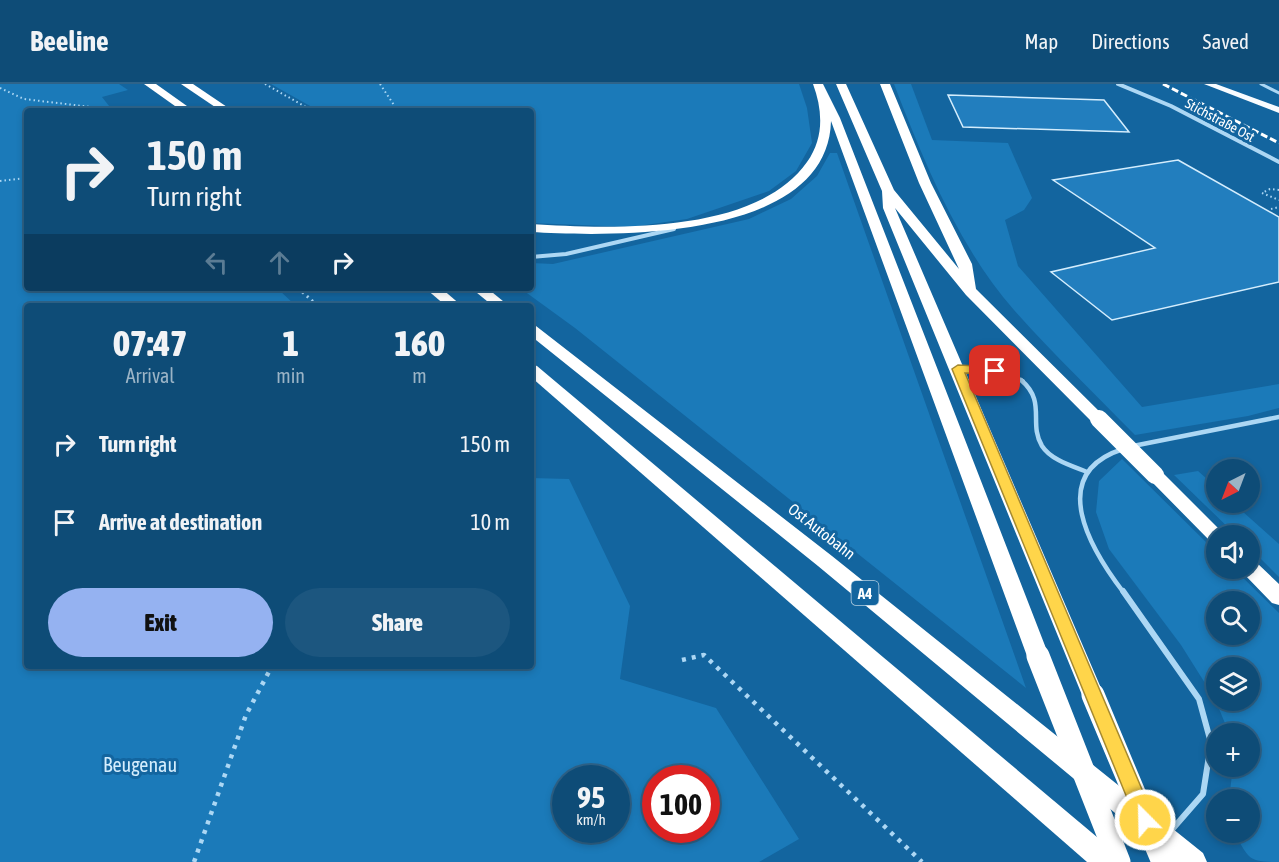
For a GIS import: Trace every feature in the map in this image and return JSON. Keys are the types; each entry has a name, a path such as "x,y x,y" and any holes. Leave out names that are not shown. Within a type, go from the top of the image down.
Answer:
{"highway":[{"path":"149,84 185,108"},
{"path":"186,84 223,108"},
{"path":"818,84 835,118 1038,656 1119,862"},
{"path":"841,84 888,191 971,292 1206,525"},
{"path":"885,84 925,183 965,264 971,292"},
{"path":"534,228 613,232 656,229 711,220 761,203 801,178 822,148 826,104"},
{"path":"888,191 889,208 1163,862"},
{"path":"436,291 451,303"},
{"path":"482,291 498,303"},
{"name":"Ost Autobahn","path":"534,331 825,561 1194,862"},
{"path":"534,372 1107,862"},
{"path":"1260,578 1279,597"}],"main road":[{"path":"1208,84 1279,110"}],"street":[{"name":"Stichstraße Ost","path":"1118,84 1171,106 1279,162"}],"lane":[{"path":"1261,84 1279,93"},
{"path":"534,256 584,250 711,220"},
{"path":"958,369 982,368 1008,373 1027,383 1036,399 1040,440 1054,458 1087,472"},
{"path":"1166,838 1203,794 1211,743 1199,699 1164,646 1106,568 1090,541 1080,511 1081,489 1087,472 1104,454 1146,442 1279,417"}],"path":[{"path":"265,84 308,108"},
{"path":"380,84 396,108"},
{"path":"0,88 24,99 93,108"},
{"path":"0,181 24,178"},
{"path":"1279,190 1270,189 1262,193 1279,200"},
{"path":"1271,209 1279,207"},
{"path":"301,291 315,303"},
{"path":"682,660 704,655 922,862"},
{"path":"194,862 246,715 270,669"}],"green space":[{"name":"Beugenau","path":"0,84 119,84 128,90 102,97 111,108 24,108 24,291 280,291 293,303 24,303 24,669 534,669 534,478 569,479 630,606 620,679 716,708 799,839 759,862 0,862"},
{"path":"271,84 799,84 807,108 812,143 796,171 769,191 687,219 631,227 534,223 534,108 314,108"},
{"path":"894,84 911,84 932,140 1008,143 1032,198 1024,210 1005,220 1018,266 1142,407 1279,384 1279,408 1248,416 1135,435 1014,310 976,259 930,173"},
{"path":"830,153 837,153 1026,688 575,328 524,291 534,291 534,263 553,264 749,219 791,199 817,176"},
{"path":"1122,459 1206,542 1206,579 1244,579 1256,591 1206,591 1206,645 1260,645 1260,594 1279,613 1279,862 1255,860 1247,854 1240,843 1260,843 1260,789 1230,789 1232,777 1260,777 1260,723 1225,723 1220,711 1260,711 1260,657 1206,657 1206,685 1181,645 1109,549 1096,512 1099,481"},
{"path":"1198,471 1206,478 1206,506 1174,475"},
{"path":"1213,513 1244,513 1258,525 1226,525"},
{"path":"1260,527 1279,544 1279,577 1260,558"}],"building":[{"path":"948,95 1104,100 1129,132 963,127"},
{"path":"1178,160 1279,217 1279,282 1112,320 1051,272 1155,248 1053,180"}],"railway":[{"path":"1163,84 1279,143"}],"route":[{"path":"995,371 982,368 958,369 1145,820"}]}
